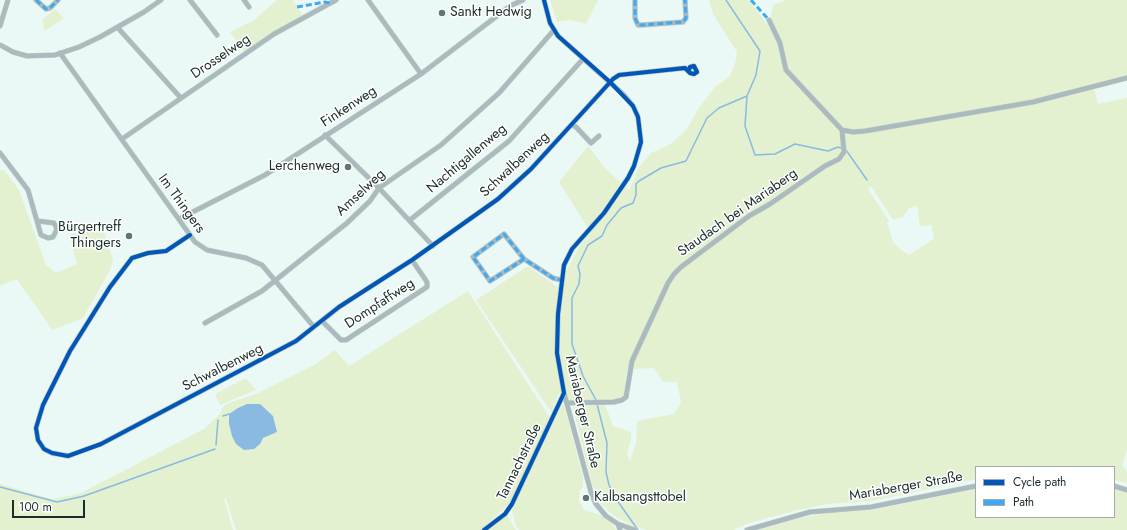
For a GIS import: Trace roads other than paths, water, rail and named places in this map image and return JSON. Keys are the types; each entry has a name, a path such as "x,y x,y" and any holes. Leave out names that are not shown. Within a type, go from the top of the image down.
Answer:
{"street":[{"path":"0,26 8,0"},
{"path":"36,0 46,9 50,8 58,0"},
{"path":"0,45 13,52 27,56 49,56 60,53 79,47 118,28 161,0"},
{"path":"190,0 217,35"},
{"path":"244,0 249,7"},
{"name":"Drosselweg","path":"122,139 180,97 274,34 336,0"},
{"path":"368,0 421,74"},
{"path":"508,0 510,6"},
{"name":"Finkenweg","path":"179,219 249,184 421,74 510,6 523,0"},
{"name":"Mariaberger Straße","path":"544,0 554,30 583,59 610,82 633,106 638,117 641,142 640,150 628,178 604,214 572,249 564,265 558,314 557,353 566,403 592,496 601,512 618,524 636,530"},
{"path":"635,0 635,18 638,24 642,25 683,22 686,18 685,0"},
{"path":"769,20 780,43 783,61 790,77 842,130 853,132"},
{"path":"118,28 180,97"},
{"name":"Amselweg","path":"205,323 242,304 262,291 275,279 347,223 370,202 379,188 440,146 499,93 554,30"},
{"name":"Im Thingers","path":"60,53 195,242 207,250 255,260 262,264 314,327"},
{"name":"Nachtigallenweg","path":"410,220 509,141 583,59"},
{"path":"610,82 618,75 685,68 689,70"},
{"path":"842,136 853,132 1033,102 1127,78"},
{"name":"Schwalbenweg","path":"190,235 166,251 148,253 132,258 115,281 70,351 43,405 36,428 38,440 44,449 52,453 68,456 101,444 263,360 296,341 339,307 433,246 498,199 531,169 610,82"},
{"path":"572,125 576,127 591,143 599,136"},
{"name":"Staudach bei Mariaberg","path":"566,403 593,404 614,402 626,397 632,361 668,283 681,267 749,216 770,204 839,158 844,152 842,144 842,130"},
{"path":"325,135 379,188 433,246"},
{"path":"0,153 28,190 42,235 48,238 53,237 57,230 54,223 38,221"},
{"path":"524,259 490,281 473,257 504,234 524,259 554,278 561,280"},
{"name":"Dompfaffweg","path":"322,321 341,340 346,340 427,287 427,282 412,260"},
{"name":"Tannachstraße","path":"484,530 505,514 512,504 564,393"},
{"name":"Mariaberger Straße","path":"747,530 810,512 871,507 975,486"},
{"path":"1115,486 1127,490"},
{"path":"618,524 620,530"}],"water":[{"path":"247,404 260,404 273,416 277,432 263,438 260,444 254,449 244,450 236,444 232,436 229,424 229,414"}],"waterway":[{"path":"596,400 583,376 572,344 572,298 579,284 580,274 578,266 588,245 602,236 607,225 621,208 633,203 636,195 636,184 661,168 686,161 707,118 719,108 747,96 756,75 760,51 726,0"},
{"path":"747,96 745,126 755,155 775,154 795,144 828,151 838,147 846,150 867,180"},
{"path":"597,404 607,443 606,472 609,485 614,496 638,530"},
{"path":"223,416 229,414"},
{"path":"216,445 218,420"},
{"path":"0,487 57,502 84,496 215,449"}],"place":[{"name":"Sankt Hedwig","path":"442,13"},
{"name":"Lerchenweg","path":"348,167"},
{"name":"Bürgertreff Thingers","path":"129,236"},
{"name":"Kalbsangsttobel","path":"586,498"}]}
